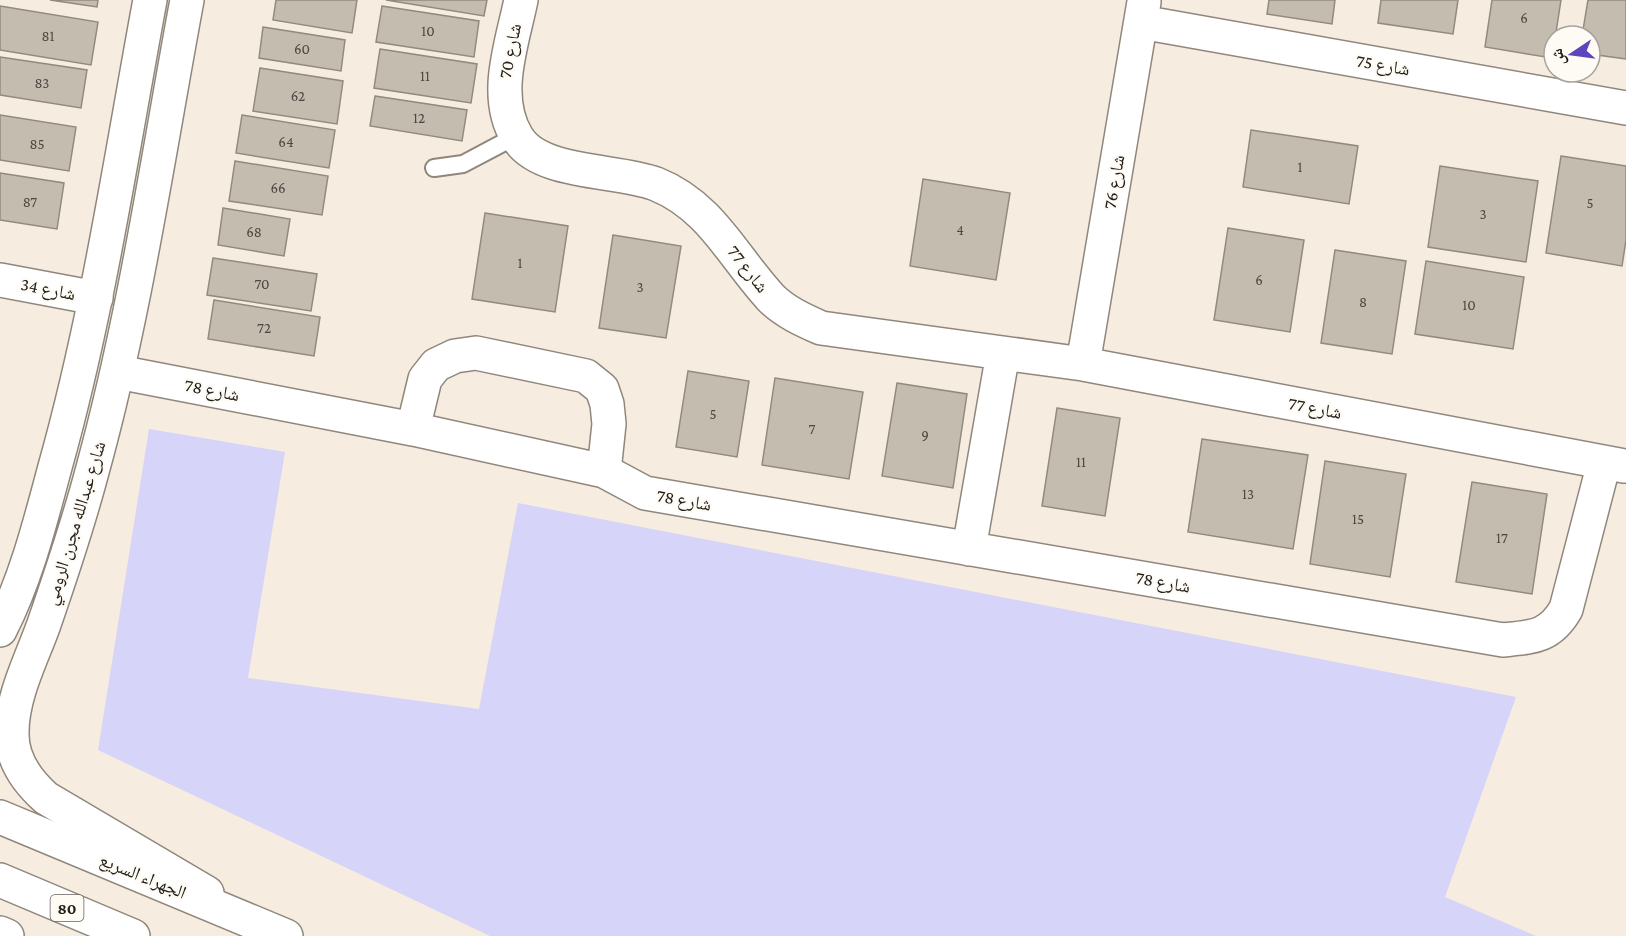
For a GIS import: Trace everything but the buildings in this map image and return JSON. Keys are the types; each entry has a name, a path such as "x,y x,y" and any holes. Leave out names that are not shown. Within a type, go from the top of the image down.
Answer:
{"main road":[{"name":"شارع عبدالله مجرن الرومي","path":"0,630 25,570 72,407 96,298 150,0"},
{"name":"شارع عبدالله مجرن الرومي","path":"187,0 118,372 72,542 24,678 6,740 29,783 46,798 252,920"},
{"name":"شارع 70","path":"516,136 503,89 520,0"},
{"name":"شارع 75","path":"1142,11 1626,108"},
{"name":"شارع 76","path":"1083,364 1142,11"},
{"name":"شارع 77","path":"516,136 536,157 656,184 686,201 709,219 771,298 789,313 821,328 1083,364 1615,465"},
{"name":"شارع 34","path":"0,280 96,298"},
{"path":"412,429 425,379 436,365 455,356 476,353 586,376 602,389 608,404 609,424 604,471"},
{"path":"969,549 1003,353"},
{"name":"شارع 78","path":"118,372 412,429 604,471 645,493 1503,640 1544,633 1556,625 1566,609 1615,465"},
{"name":"الجهراء السريع","path":"0,817 286,936"},
{"name":"80","path":"0,880 133,936"},
{"path":"0,933 6,936"}],"lane":[{"path":"434,168 463,164 516,136"}],"shaded area":[{"path":"149,429 285,452 248,678 479,709 518,503 1516,697 1445,897 1536,936 490,936 98,750"}]}
